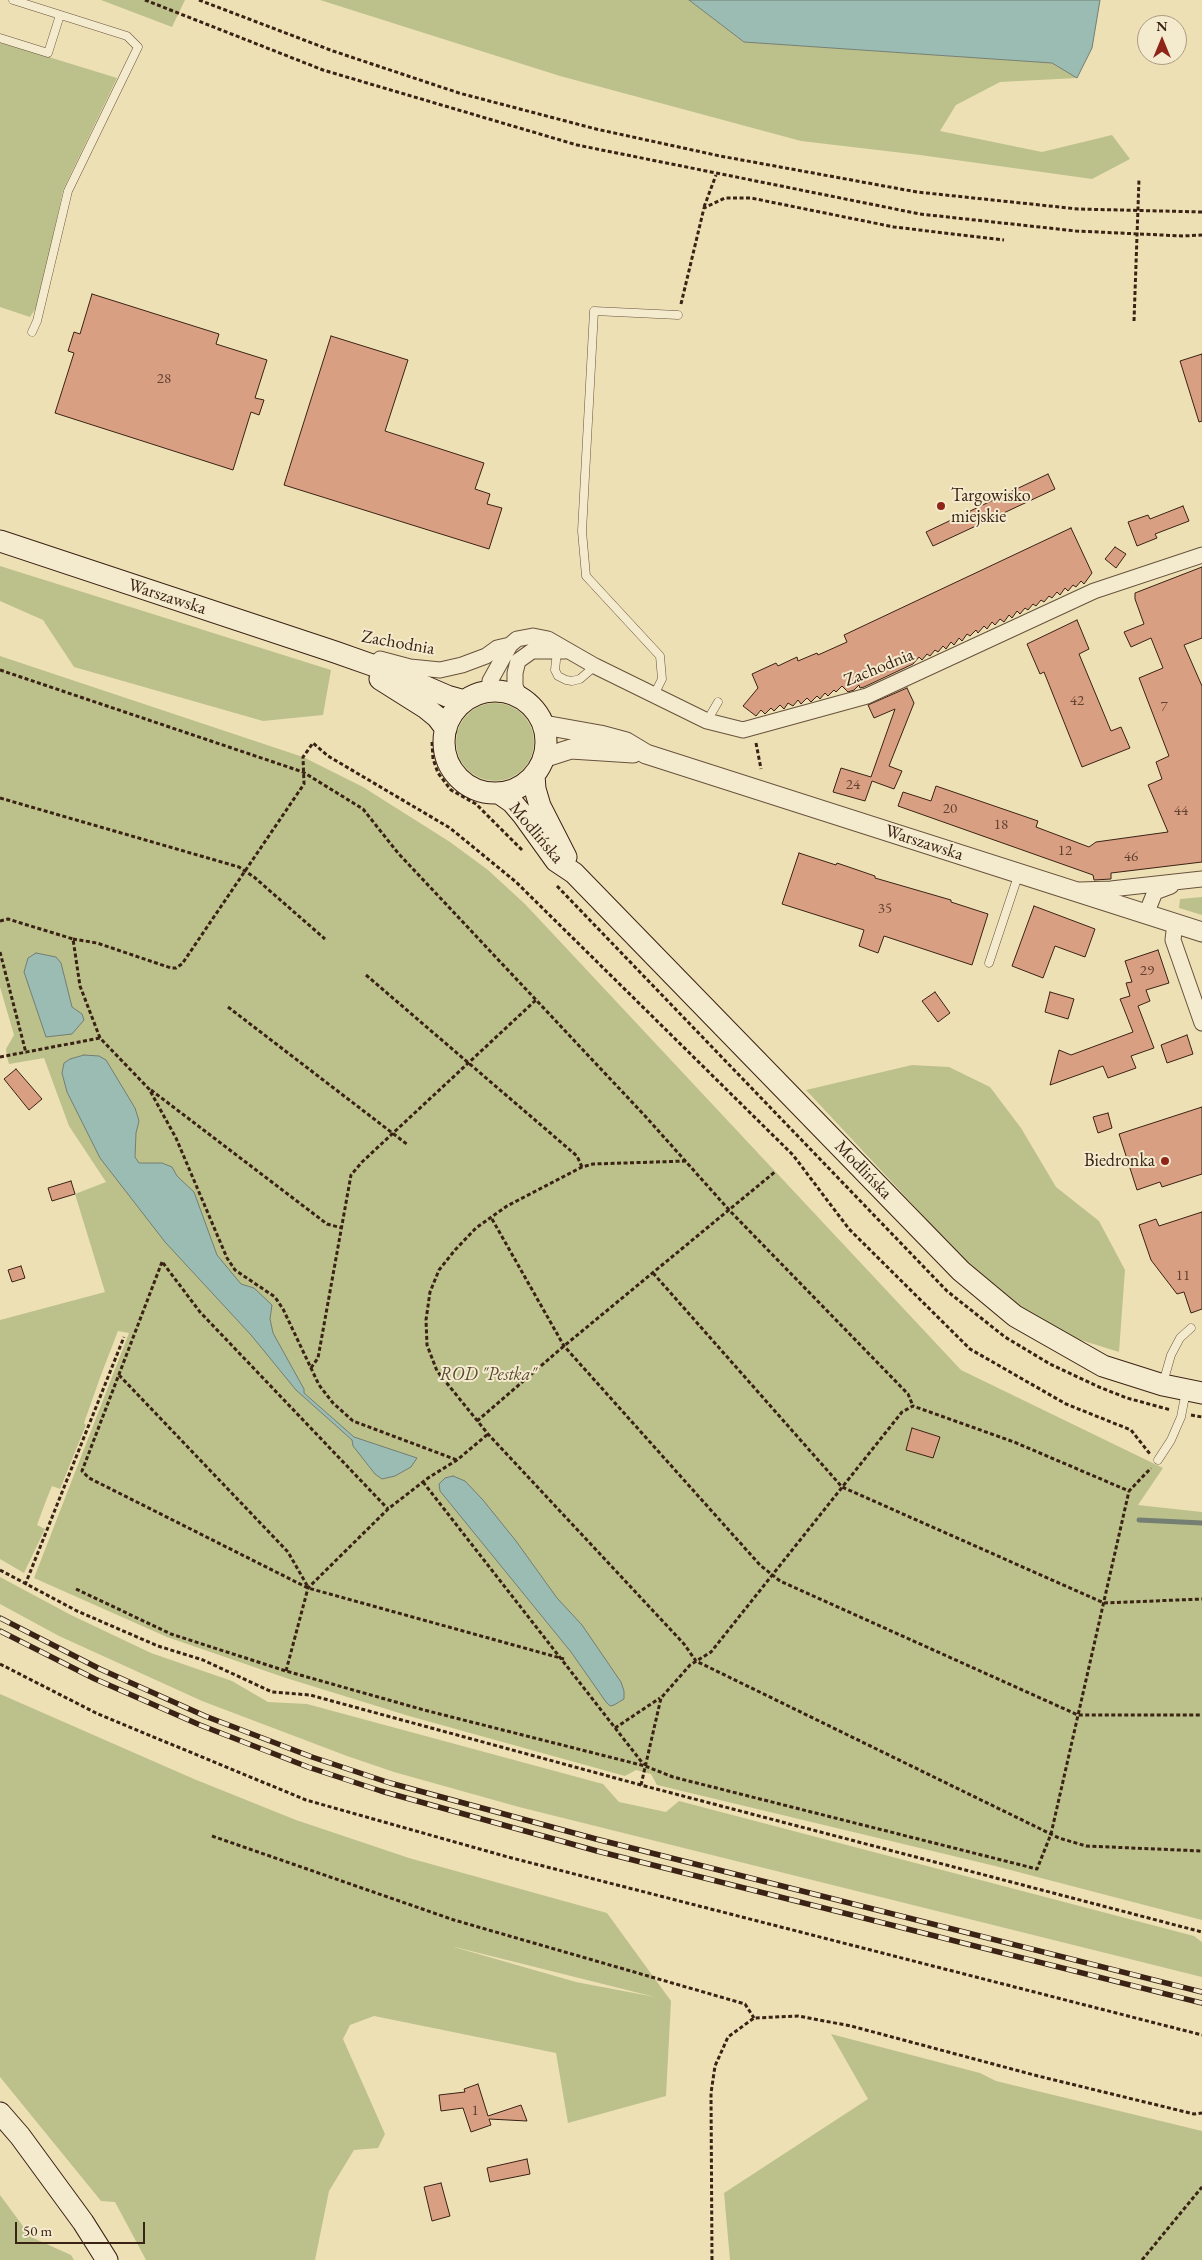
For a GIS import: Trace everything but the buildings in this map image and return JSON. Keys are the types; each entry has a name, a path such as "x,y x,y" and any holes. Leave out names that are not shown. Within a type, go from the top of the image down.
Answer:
{"main road":[{"name":"Warszawska","path":"0,541 335,652 389,671 441,694 465,701"},
{"name":"Warszawska","path":"335,652 426,708 437,717 439,733"},
{"path":"489,691 504,691 520,697 537,713 544,725 546,739 538,767 518,787 499,793 473,788 462,781 453,771 447,760 439,733 455,710 476,694 489,691"},
{"name":"Modlińska","path":"538,767 535,789 540,806 574,873"},
{"name":"Modlińska","path":"499,793 512,802 524,815 556,861 574,873 961,1271 1015,1316 1103,1366 1163,1385 1194,1392"},
{"path":"0,2113 20,2136 83,2222 107,2260"}],"street":[{"name":"Zachodnia","path":"335,652 385,659 410,667 440,670 462,665 486,656 497,648 510,645 517,639 533,636 548,639 562,651 707,721 743,730 867,696 1094,591 1202,555"},
{"path":"489,691 490,682 510,645"},
{"name":"Zachodnia","path":"520,697 515,686 515,673 518,661 532,651 562,651"},
{"name":"Warszawska","path":"544,725 600,735 626,742 646,754 1202,932"},
{"name":"Warszawska","path":"538,767 570,750 646,754"},
{"path":"1074,890 1111,889 1202,879"},
{"path":"1146,914 1155,892 1179,882"},
{"path":"1175,923 1173,940 1202,1023"}],"lane":[{"path":"13,0 126,36 138,47 68,191 37,321 32,332"},
{"path":"0,38 48,53 60,15"},
{"path":"654,695 662,679 660,656 586,576 582,531 594,312 678,315"},
{"path":"562,651 555,670 558,676 566,680 572,682 580,679 595,666"},
{"path":"707,721 718,702"},
{"path":"989,963 1019,873"},
{"path":"1163,1385 1171,1355 1180,1338 1191,1328"},
{"path":"1156,1462 1171,1440 1194,1392"}],"path":[{"path":"144,0 323,70 577,146 920,214 1076,231 1202,235"},
{"path":"200,0 333,51 460,93 596,129 720,156 917,192 1078,209 1138,212 1202,212"},
{"path":"678,315 704,208 716,174"},
{"path":"1134,321 1139,180"},
{"path":"704,208 725,198 751,198 894,227 1004,240"},
{"path":"0,670 303,772 363,809 398,853 537,999 730,1211 908,1394 913,1406 1014,1442 1129,1491"},
{"path":"439,733 433,759 438,773 451,790 476,804"},
{"path":"0,921 8,919 73,939 97,943 176,968 182,964 304,784 303,757 313,743 328,756 450,828 516,882 793,1156 849,1229 970,1349 1066,1404 1131,1430 1146,1452 1156,1462 1129,1491 1051,1834 1037,1869 673,1778 645,1766 424,1710 286,1671 171,1634 76,1590"},
{"path":"756,744 761,769"},
{"path":"0,798 239,868 254,877 325,939"},
{"path":"73,939 80,986 100,1038 149,1089 327,1224 342,1228"},
{"path":"0,952 26,1054"},
{"path":"366,975 577,1156 582,1167"},
{"path":"311,1368 318,1358 351,1175 392,1133 537,999"},
{"path":"228,1007 408,1145"},
{"path":"0,1057 26,1054 100,1038"},
{"path":"149,1089 176,1138 227,1258 235,1270 275,1297 283,1309 319,1385 333,1403 353,1421 457,1460"},
{"path":"686,1161 593,1164 582,1167 507,1206 492,1219 476,1228 454,1250 439,1270 430,1292 426,1320 427,1345 437,1371 488,1434 684,1644 696,1661 1059,1838 1086,1846 1202,1850"},
{"path":"477,1421 564,1346 730,1211 776,1171"},
{"path":"492,1219 564,1346 760,1565 780,1581 1078,1715 1202,1715"},
{"path":"388,1509 200,1312 162,1262 82,1471 89,1478 308,1588 564,1660"},
{"path":"653,1273 842,1487 1104,1603 1202,1599"},
{"path":"25,1584 124,1337"},
{"path":"120,1375 288,1552 308,1588"},
{"path":"615,1728 661,1698 673,1682 696,1661 711,1652 902,1412 913,1406"},
{"path":"286,1671 308,1588 388,1509 428,1478 457,1460 488,1434"},
{"path":"423,1482 645,1766"},
{"path":"0,1570 77,1611 158,1646 211,1664 272,1692 310,1695 641,1785 1202,1932"},
{"path":"0,1664 98,1714 306,1800 601,1882 1202,2034"},
{"path":"641,1785 661,1698"},
{"path":"212,1836 454,1920 745,2004 754,2018"},
{"path":"712,2260 711,2093 715,2066 728,2037 754,2018 798,2016 851,2026 1038,2076 1194,2114 1202,2113"},
{"path":"1142,2260 1202,2187"}],"green space":[{"path":"101,0 185,0 172,27"},
{"path":"320,0 689,0 744,42 1052,63 1077,78 1000,82 956,105 940,131 1042,152 1112,135 1130,159 1092,179 920,155 801,141 560,76"},
{"path":"0,42 117,78 63,190 38,305 30,317 0,307"},
{"path":"0,566 331,670 323,715 263,721 74,667 43,620 0,601"},
{"name":"ROD \"Pestka\"","path":"0,656 303,757 363,787 450,842 488,870 525,904 961,1370 1163,1468 1138,1505 1202,1512 1202,1920 995,1866 657,1785 651,1774 636,1770 625,1776 409,1716 286,1678 167,1637 34,1578 129,1333 118,1331 84,1423 86,1425 60,1489 52,1486 47,1498 37,1525 45,1529 24,1573 0,1559 0,1320 105,1292 75,1194 106,1182 69,1126 44,1058 9,1064 7,1057 6,1049 14,1035 0,987"},
{"path":"487,703 503,703 517,709 528,720 534,734 534,750 528,764 517,775 503,781 487,781 473,775 462,764 456,750 456,734 462,720 473,709"},
{"path":"1202,897 1202,915 1179,908 1180,899"},
{"path":"912,1065 949,1067 990,1087 1021,1128 1056,1187 1099,1221 1125,1270 1119,1352 1068,1336 1018,1309 972,1268 806,1090"},
{"path":"0,1577 71,1615 151,1653 232,1681 268,1702 307,1704 603,1784 619,1802 666,1812 679,1801 1194,1936 1202,1942 1202,1977 519,1807 394,1772 202,1701 59,1636 0,1604"},
{"path":"0,1694 194,1779 296,1820 409,1858 607,1913 671,2001 666,2096 568,2123 556,2053 374,2016 350,2025 343,2039 385,2134 378,2148 354,2150 329,2191 315,2260 146,2260 115,2202 101,2201 0,2077","holes":["454,1947 655,1997 576,1982"]},
{"path":"831,2034 980,2073 996,2081 1202,2131 1202,2260 730,2260 724,2193 868,2099"},
{"path":"0,2195 31,2237 71,2255 74,2260 0,2260"}],"water":[{"path":"689,0 1100,0 1092,48 1077,78 1052,63 744,42"},
{"path":"36,953 56,957 61,963 72,1007 82,1014 84,1020 72,1034 46,1037 24,972 28,958"},
{"path":"84,1055 99,1056 106,1060 135,1108 139,1121 136,1133 135,1157 139,1163 162,1163 172,1167 177,1176 194,1192 217,1255 241,1284 254,1288 272,1305 270,1319 273,1333 304,1389 304,1393 354,1437 417,1458 411,1467 395,1476 382,1479 375,1474 353,1446 352,1440 296,1390 251,1335 165,1242 100,1158 67,1092 62,1073 64,1063"},
{"path":"453,1476 465,1481 483,1500 516,1541 557,1598 582,1625 621,1682 624,1699 610,1706 606,1702 571,1652 440,1491 439,1484 445,1478"}],"waterway":[{"path":"1139,1520 1202,1523"}],"railway":[{"path":"0,1618 100,1669 205,1716 312,1757 390,1783 596,1839 1202,1992"},
{"path":"0,1631 95,1679 200,1725 308,1767 381,1791 597,1851 1202,2003"}],"place":[{"name":"Targowisko miejskie","path":"941,506"},
{"name":"Biedronka","path":"1165,1161"}]}
